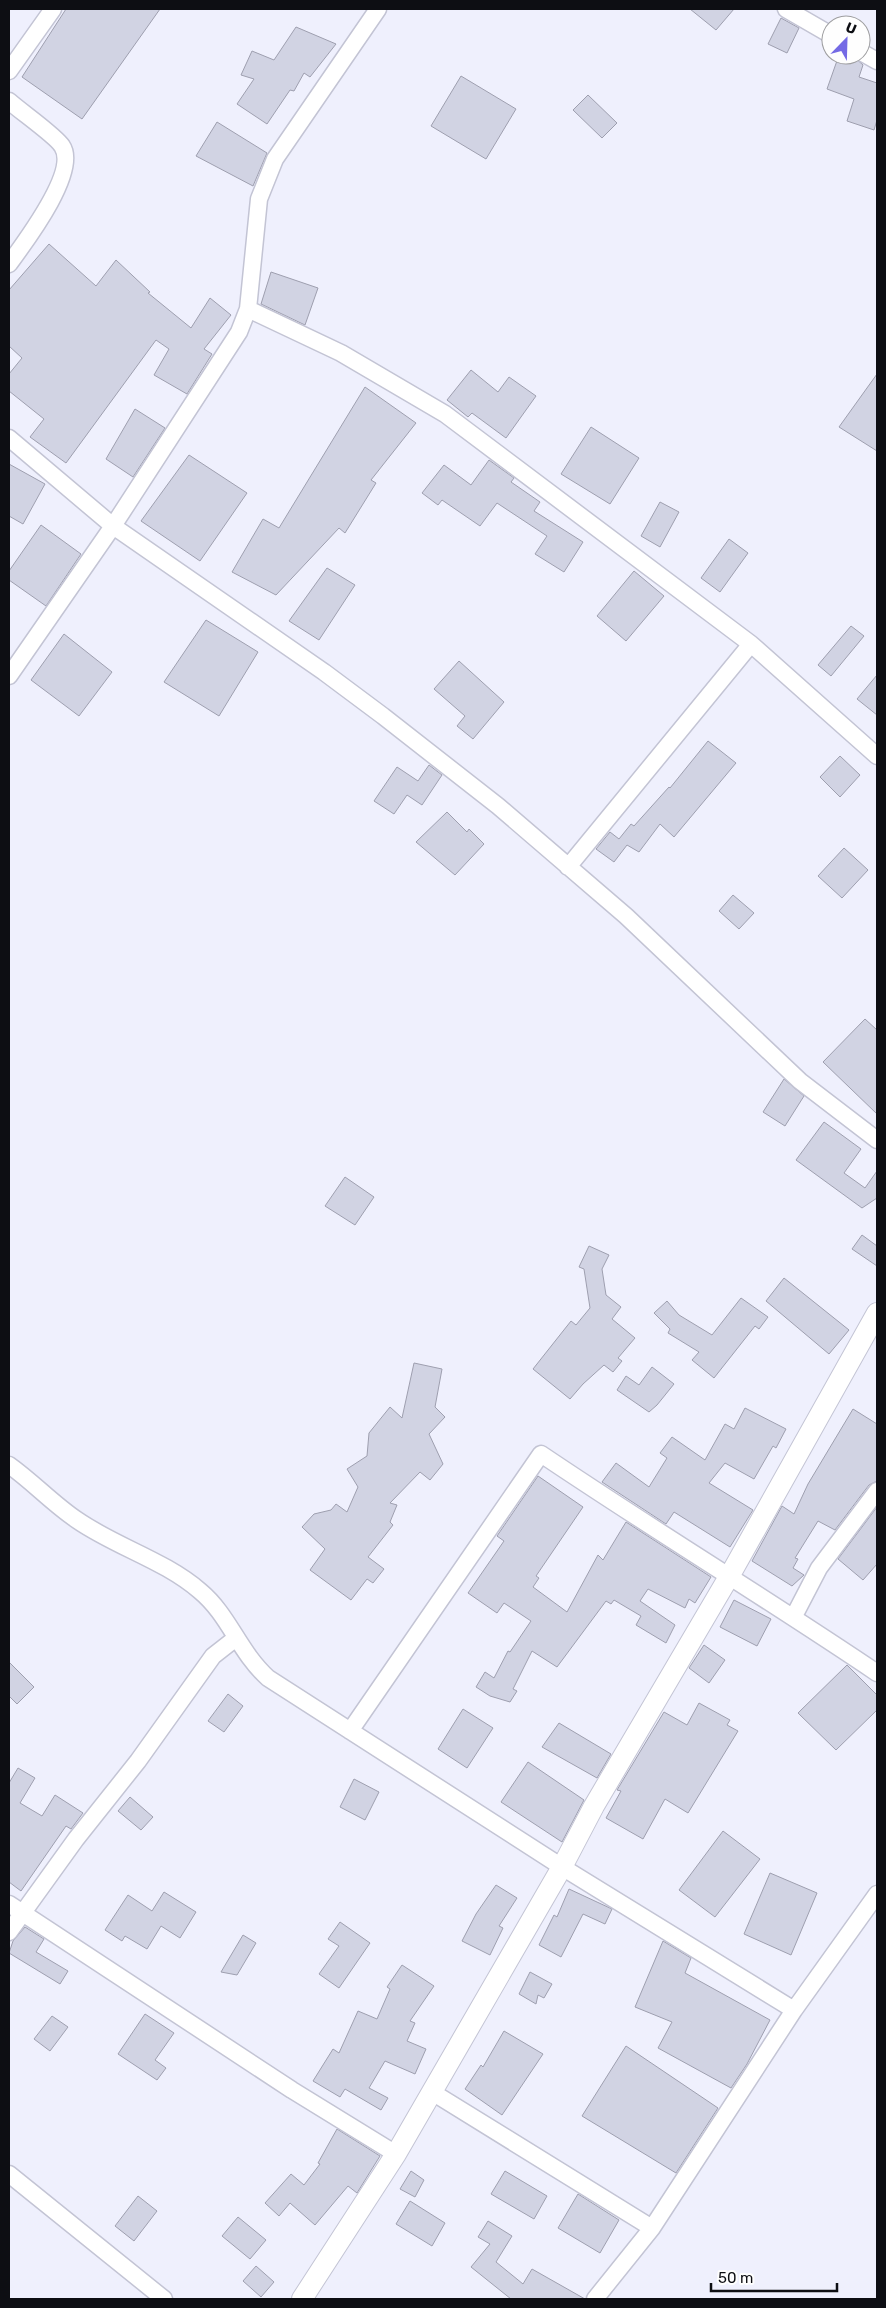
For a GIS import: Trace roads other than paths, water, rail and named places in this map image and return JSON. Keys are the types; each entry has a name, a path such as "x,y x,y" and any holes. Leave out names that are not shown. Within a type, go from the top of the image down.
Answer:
{"main road":[{"path":"302,2299 396,2154 562,1867 594,1806 730,1575 877,1313"}],"street":[{"path":"9,71 53,9"},
{"path":"9,676 113,526 239,332 248,310 259,199 272,166 378,9"},
{"path":"786,9 821,29"},
{"path":"9,101 62,145 67,158 65,171 37,224 9,264"},
{"path":"248,310 341,353 444,414 751,644 877,756"},
{"path":"9,438 113,526 383,716 498,806 626,916 800,1081 877,1140"},
{"path":"568,867 751,644"},
{"path":"350,1731 541,1454 632,1516 794,1616 877,1673"},
{"path":"9,1465 78,1521 181,1577 195,1587 215,1606 254,1665 268,1678 562,1867 794,2010"},
{"path":"794,1616 819,1568 877,1491"},
{"path":"9,1932 16,1909 76,1839 138,1761 213,1656 236,1638"},
{"path":"595,2299 652,2228 794,2010 877,1894"},
{"path":"16,1909 292,2090 396,2154"},
{"path":"432,2092 652,2228"},
{"path":"9,2174 164,2299"}]}
